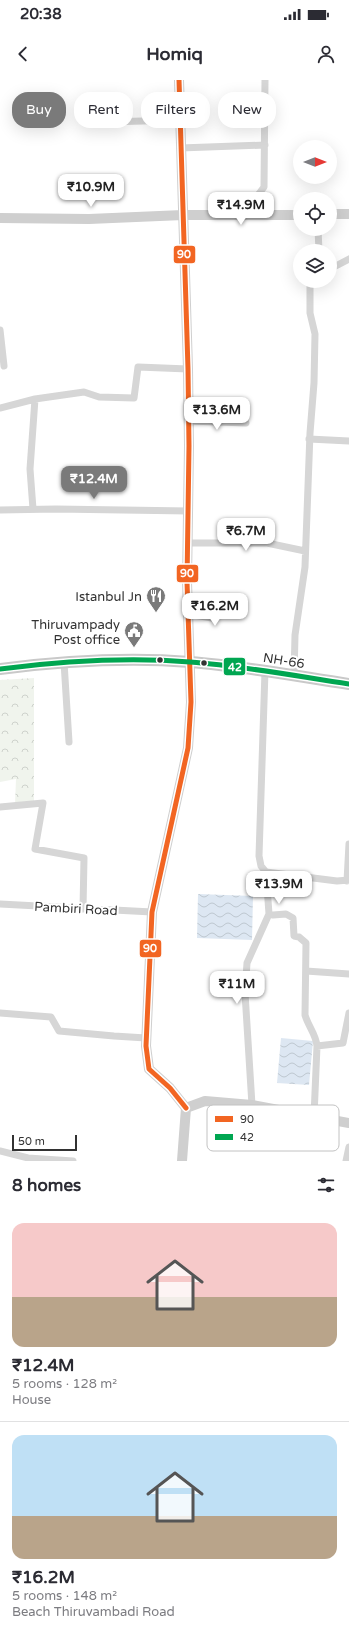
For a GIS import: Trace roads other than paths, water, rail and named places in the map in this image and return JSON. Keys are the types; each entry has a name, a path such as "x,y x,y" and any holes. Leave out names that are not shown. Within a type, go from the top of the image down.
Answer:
{"main road":[{"path":"179,80 179,92"},
{"path":"180,128 189,420 189,511 186,582 192,702 188,748 152,912 146,1038 149,1070 170,1088 186,1108 182,1161"},
{"path":"337,214 349,214"},
{"path":"0,218 89,219 183,215 293,215"},
{"name":"NH-66","path":"0,669 64,662 109,660 190,662 265,671 349,684"},
{"path":"186,1108 205,1100 252,1105"},
{"path":"339,1121 349,1123"}],"street":[{"path":"258,215 258,195 264,187 265,80"},
{"path":"180,148 265,144"},
{"path":"337,265 349,259"},
{"path":"294,676 295,635 305,567 309,439 314,383 315,334 310,313 310,288"},
{"path":"0,330 4,366"},
{"path":"0,408 35,399 84,392 99,397 134,398 138,367 188,369"},
{"path":"33,509 30,469 35,399"},
{"path":"189,420 246,423"},
{"path":"309,439 349,441"},
{"path":"0,510 189,511"},
{"path":"188,543 268,543 305,551"},
{"path":"188,614 212,618 239,609"},
{"path":"64,662 69,742"},
{"path":"252,1105 246,992 248,963 269,914 266,872 261,866 259,856 265,671"},
{"path":"0,807 43,803 35,849 84,858 83,909"},
{"path":"266,872 337,881 348,881 349,844"},
{"name":"Pambiri Road","path":"0,904 152,912"},
{"path":"269,914 286,914 293,918 294,936 299,936 306,943 305,1015 315,1036 317,1046 314,1105"},
{"path":"306,971 349,974"},
{"path":"0,1013 51,1017 59,1031 146,1038"},
{"path":"317,1046 343,1043 349,1013"},
{"path":"346,1161 349,1147"},
{"path":"0,1151 28,1158 73,1161"}],"water":[{"path":"198,894 253,896 252,940 197,938"},
{"path":"281,1038 313,1041 309,1085 277,1083"}],"place":[{"name":"Istanbul Jn","path":"156,613"},
{"name":"Thiruvampady Post office","path":"134,648"}]}
